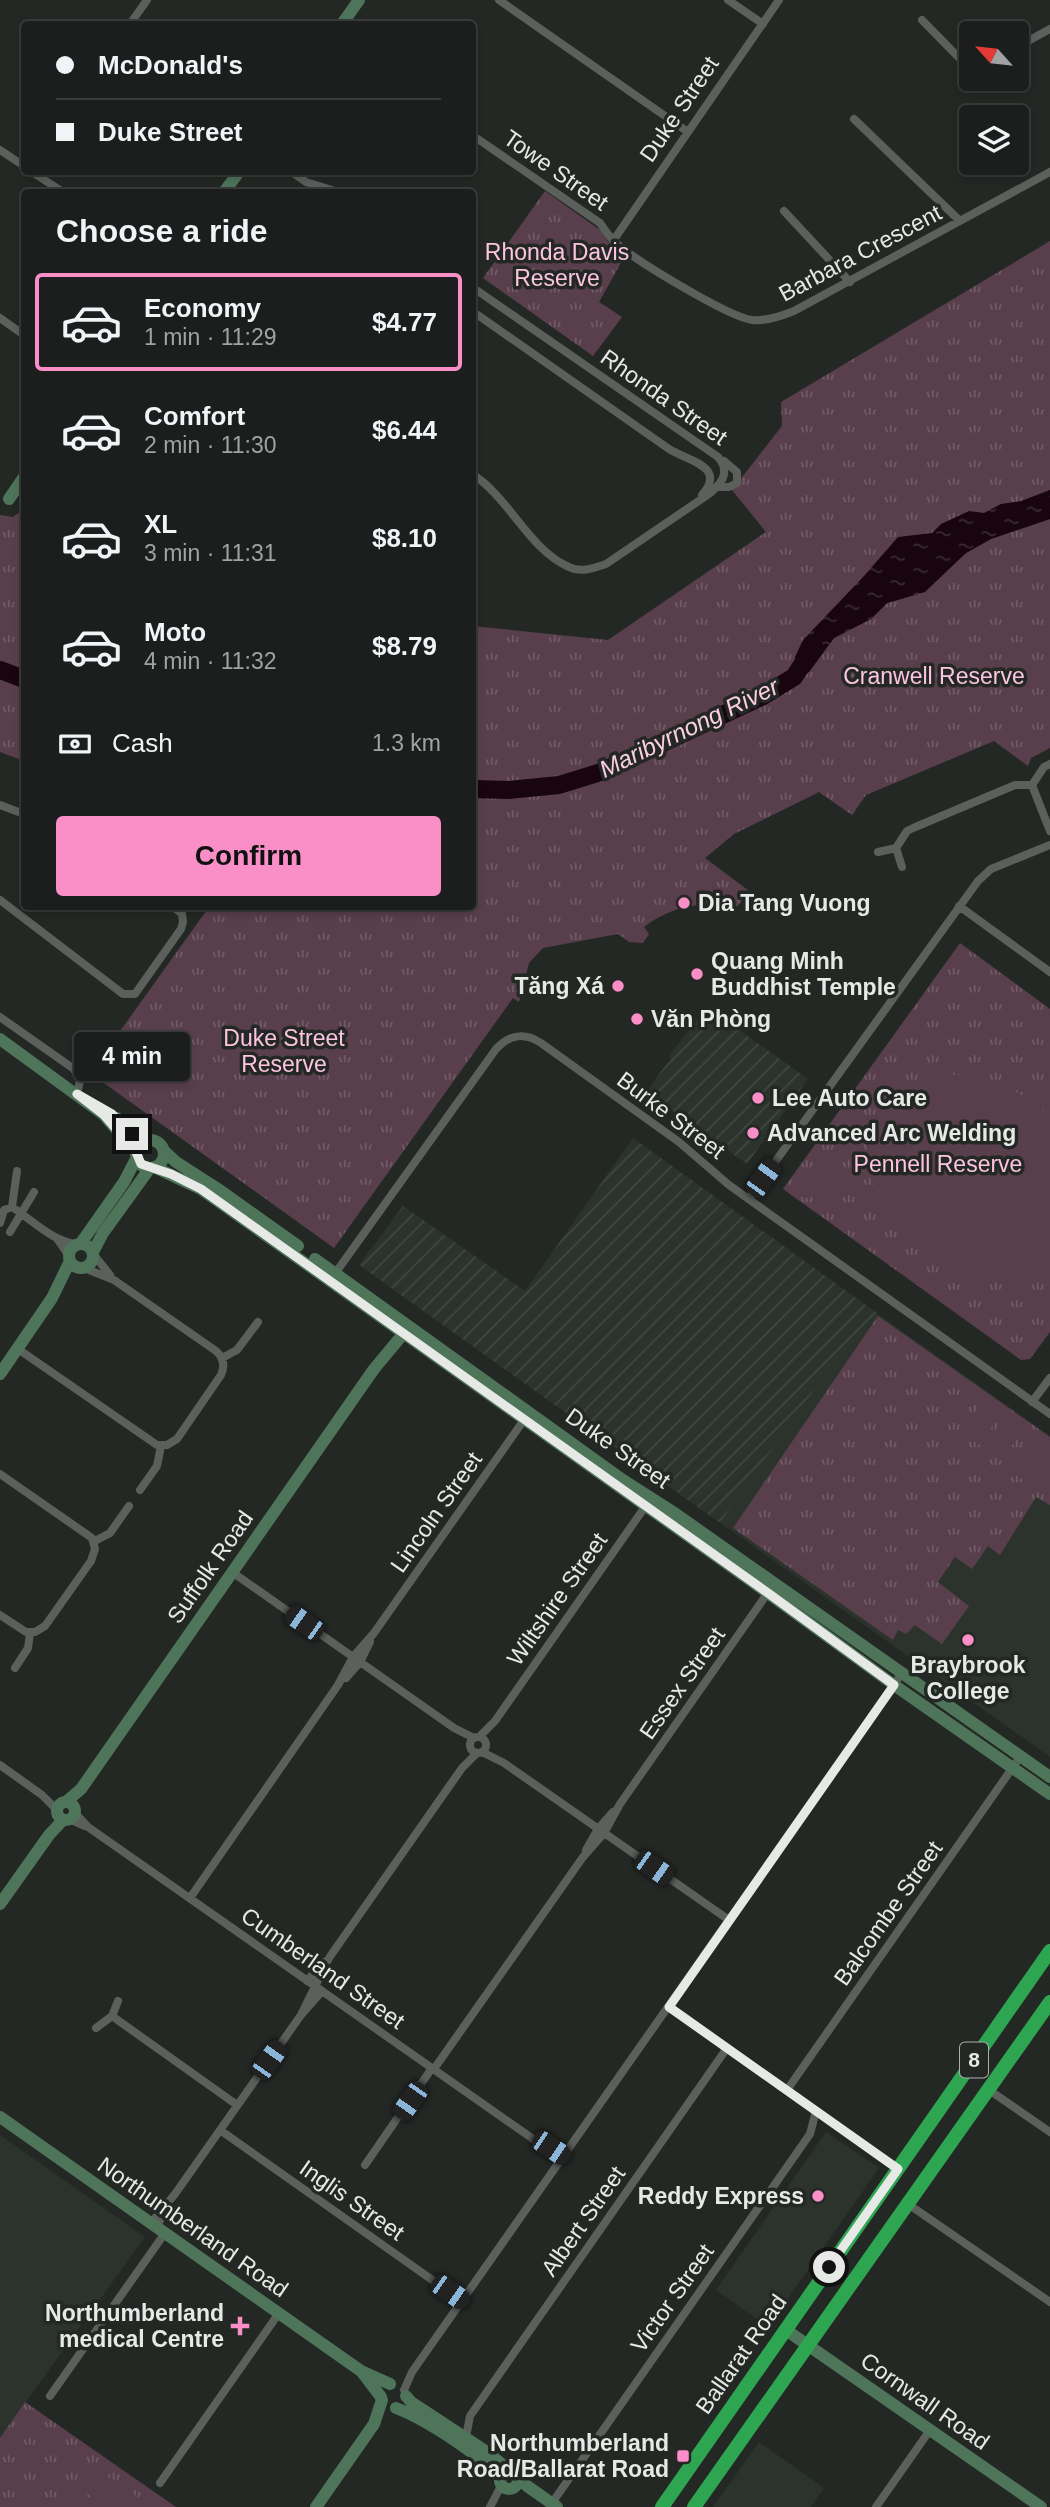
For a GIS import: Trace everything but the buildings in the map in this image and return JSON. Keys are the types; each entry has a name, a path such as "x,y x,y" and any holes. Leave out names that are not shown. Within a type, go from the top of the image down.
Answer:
{"highway":[{"name":"Ballarat Road","path":"662,2507 1050,1951"},
{"name":"8","path":"694,2507 1050,2002"}],"street":[{"path":"132,21 147,0"},
{"path":"344,21 359,0"},
{"path":"499,0 688,132"},
{"path":"728,0 763,24"},
{"name":"Duke Street","path":"613,241 779,0"},
{"path":"922,20 959,58"},
{"path":"1029,40 1050,29"},
{"path":"854,120 960,221"},
{"name":"Towe Street","path":"476,138 600,223 613,241"},
{"path":"0,150 21,164"},
{"name":"Barbara Crescent","path":"613,241 738,317 755,320 776,318 850,282 1050,173"},
{"path":"37,175 58,189"},
{"path":"297,175 329,189"},
{"path":"306,181 313,189"},
{"path":"784,211 850,282"},
{"name":"Rhonda Street","path":"476,290 718,457 725,472 718,487"},
{"name":"Rhonda Street","path":"476,314 669,449 704,467 712,481 692,504"},
{"path":"0,318 21,333"},
{"path":"476,476 487,483 553,557 571,568 590,570 606,564 718,487 732,486 737,479 735,470 718,457"},
{"path":"9,499 21,481"},
{"path":"1032,785 1044,767 1050,764"},
{"path":"878,852 896,848 907,831 913,828 1015,785 1032,785"},
{"path":"1032,785 1050,831"},
{"path":"0,805 21,813"},
{"path":"749,1198 978,881 991,869 1050,845"},
{"path":"896,848 902,867"},
{"path":"0,900 128,996 135,994 181,929 182,914 177,910"},
{"path":"959,906 1050,972"},
{"path":"0,1017 74,1069 80,1081 77,1094"},
{"name":"Burke Street","path":"333,1276 496,1049 506,1039 526,1036 541,1043 679,1142 721,1178 1050,1414"},
{"path":"0,1039 104,1115 141,1164 152,1168"},
{"path":"76,1263 91,1264 103,1233 152,1168 162,1162 164,1151 158,1141 132,1134 112,1114 77,1094"},
{"path":"76,1263 71,1249 79,1244 124,1182 140,1144 149,1139"},
{"name":"Duke Street","path":"164,1151 403,1329 771,1588 902,1673 1017,1762 1050,1794"},
{"name":"Duke Street","path":"152,1168 201,1189 333,1276"},
{"path":"12,1207 17,1171"},
{"path":"10,1232 34,1192"},
{"path":"12,1207 53,1236 66,1242 88,1245 114,1280"},
{"path":"0,1223 4,1210 12,1207"},
{"path":"18,1349 146,1439 161,1446 177,1439 223,1370 222,1358 216,1351 114,1280 76,1263 53,1236"},
{"path":"0,1374 76,1263"},
{"path":"222,1358 237,1350 258,1322"},
{"name":"Suffolk Road","path":"0,1904 403,1329"},
{"path":"1032,1402 1050,1378"},
{"name":"Lincoln Street","path":"190,1898 527,1416"},
{"path":"140,1489 157,1466 161,1446"},
{"path":"0,1474 93,1538 95,1549 91,1561 49,1622 40,1630 30,1633 23,1631 0,1615"},
{"name":"Wiltshire Street","path":"307,1981 329,1958 648,1502"},
{"path":"93,1542 110,1533 129,1506"},
{"path":"232,1572 729,1920"},
{"name":"Duke Street","path":"771,1588 894,1685 1017,1762 1050,1777"},
{"name":"Essex Street","path":"365,2165 771,1588"},
{"path":"16,1668 28,1648 30,1633"},
{"path":"374,2424 403,2404 400,2389 902,1673"},
{"name":"Balcombe Street","path":"788,2090 1017,1762"},
{"name":"Cumberland Street","path":"0,1765 562,2159"},
{"name":"Wiltshire Street","path":"50,2396 157,2228 175,2194 319,1989 329,1958"},
{"path":"96,2028 113,2016 118,2001"},
{"path":"669,2007 898,2169"},
{"path":"113,2016 237,2105"},
{"name":"Albert Street","path":"466,2437 470,2416 727,2048"},
{"path":"989,2090 1050,2132"},
{"name":"Victor Street","path":"554,2505 810,2134 816,2111"},
{"name":"Northumberland Road","path":"0,2117 361,2371 400,2389 411,2402 466,2437 508,2481"},
{"name":"Inglis Street","path":"220,2130 462,2301"},
{"path":"908,2204 1050,2302"},
{"path":"160,2483 279,2313"},
{"name":"Cornwall Road","path":"786,2330 1041,2507"},
{"name":"Northumberland Road","path":"361,2371 382,2398"},
{"path":"316,2507 374,2424 383,2389 400,2389"},
{"path":"382,2398 385,2405 395,2408"},
{"name":"Northumberland Road","path":"395,2408 427,2423 508,2481 554,2505"},
{"name":"Albert Street","path":"450,2427 470,2416"},
{"path":"876,2507 930,2430"},
{"path":"492,2504 508,2481"}],"shaded area":[{"path":"707,1007 808,1079 747,1164 646,1092 671,1058 669,1056"},
{"path":"633,1138 877,1313 851,1350 845,1346 720,1523 359,1265 403,1206 525,1291"},
{"name":"Braybrook College","path":"803,1261 1050,1436 1050,1757 629,1458 676,1393"},
{"path":"826,2132 879,2168 768,2327 716,2290"},
{"path":"0,2135 145,2237 0,2438"},
{"path":"759,2442 824,2488 811,2507 713,2507"}],"green space":[{"name":"Rhonda Davis Reserve","path":"545,191 600,230 622,261 599,302 622,317 593,356 483,278"},
{"path":"1050,241 1050,495 903,568 795,677 809,672 834,638 871,619 887,603 915,595 966,553 991,539 1050,519 1050,748 1031,758 1028,766 994,741 866,795 852,815 819,792 734,834 705,858 749,891 736,908 700,905 666,914 644,927 649,934 643,943 629,942 618,934 543,948 529,963 519,1002 513,998 334,1248 90,1073 207,910 476,910 476,626 608,640 766,532 732,490 782,426 781,402"},
{"path":"21,511 21,760 0,752 0,515 13,517"},
{"name":"Pennell Reserve","path":"960,943 1050,1009 1050,1332 1030,1359 1021,1360 783,1189"},
{"path":"943,1074 973,1077 1001,1085 1027,1099 1050,1117 1050,1270 997,1279 949,1267 909,1239 881,1202 868,1161 872,1122 896,1091"},
{"path":"845,1167 850,1177 806,1198 801,1188"},
{"name":"Braybrook College","path":"878,1316 1050,1437 1050,1505 1036,1497 1000,1555 988,1546 972,1569 955,1557 938,1582 969,1606 942,1644 915,1625 906,1634 898,1630 893,1640 733,1528"},
{"path":"987,1397 1005,1409 979,1445 961,1432"},
{"path":"1008,1412 1026,1425 1001,1461 983,1448"},
{"path":"1041,1432 1050,1438 1050,1499 1012,1472"},
{"path":"25,2402 176,2507 0,2507 0,2438"},
{"path":"88,2463 152,2507 107,2507 73,2484"}],"water":[{"path":"1050,490 1050,519 991,539 966,553 925,592 887,603 871,619 834,638 809,672 794,677 795,657 803,640 898,537 932,533 941,524 969,511 984,513 1001,504 1021,501"}],"waterway":[{"name":"Maribyrnong River","path":"476,789 508,790 559,785 601,772 763,696 794,677 806,659"},
{"name":"Maribyrnong River","path":"0,670 21,678"}],"place":[{"name":"Dia Tang Vuong","path":"684,903"},
{"name":"Quang Minh Buddhist Temple","path":"697,974"},
{"name":"Tăng Xá","path":"618,986"},
{"name":"Văn Phòng","path":"637,1019"},
{"name":"Lee Auto Care","path":"758,1098"},
{"name":"Advanced Arc Welding","path":"753,1133"},
{"name":"Braybrook College","path":"968,1640"},
{"name":"Reddy Express","path":"818,2196"},
{"name":"Northumberland medical Centre","path":"240,2326"},
{"name":"Northumberland Road/Ballarat Road","path":"683,2456"}],"route":[{"path":"132,1134 112,1114 77,1094 104,1115 136,1152 138,1161 145,1167 154,1167 201,1189 894,1685 669,2007 898,2169 829,2267"}],"park label":[{"name":"Cranwell Reserve","path":"934,676"},
{"name":"Duke Street Reserve","path":"284,1051"}]}
